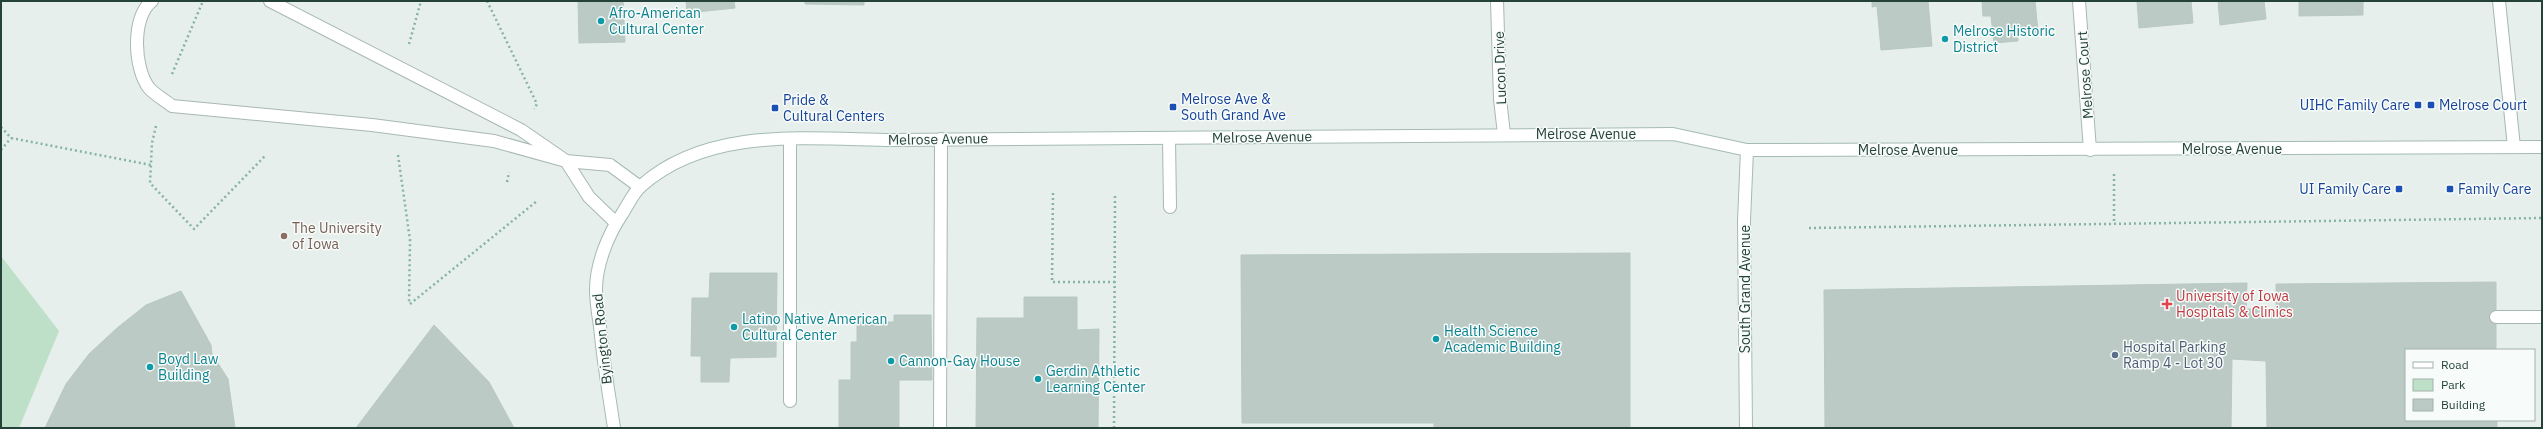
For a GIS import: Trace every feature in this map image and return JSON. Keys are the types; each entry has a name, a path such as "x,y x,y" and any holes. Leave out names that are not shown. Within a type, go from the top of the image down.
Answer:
{"main road":[{"path":"152,1 138,25 136,55 149,88 172,106 372,125 514,145 566,161 610,165 640,187"},
{"path":"270,1 521,130 566,161 588,197 616,223"},
{"name":"Lucon Drive","path":"1498,1 1500,99 1504,134"},
{"name":"Melrose Court","path":"2079,1 2090,150"},
{"path":"2499,1 2514,147"},
{"name":"Melrose Avenue","path":"640,187 688,157 705,151 750,142 790,139 1674,134 1747,150 2090,150 2542,147"},
{"path":"1169,138 1170,207"},
{"path":"790,139 790,401"},
{"path":"940,428 941,139"},
{"name":"South Grand Avenue","path":"1746,428 1744,221 1747,150"},
{"name":"Byington Road","path":"614,428 604,366 596,290 601,260 616,223 640,187"},
{"path":"2496,317 2542,317"}],"path":[{"path":"488,1 537,104 521,130"},
{"path":"1,127 11,138 151,165"},
{"path":"1,150 11,138"},
{"path":"508,182 514,145"},
{"path":"194,229 265,156"},
{"path":"398,169 410,240 409,304 537,201"},
{"path":"1053,193 1052,282 1115,282"},
{"path":"1114,428 1115,193"},
{"path":"1809,228 2542,218"}],"green space":[{"path":"1,256 59,331 19,428 1,428"}],"building":[{"name":"Afro-American Cultural Center","path":"578,1 623,1 625,42 579,43"},
{"path":"686,1 734,1 735,8 687,13"},
{"path":"805,1 864,1 864,5 805,4"},
{"path":"1872,1 1928,1 1932,46 1881,50 1877,6 1872,7"},
{"path":"1982,1 2035,1 2038,32 2018,34 2018,41 1994,43 1991,16 1983,16"},
{"path":"2137,1 2191,1 2193,23 2139,28"},
{"path":"2218,1 2264,1 2266,19 2220,25"},
{"path":"2299,1 2363,1 2363,15 2299,16"},
{"name":"Health Science Academic Building","path":"1630,253 1630,428 1434,428 1434,423 1242,423 1241,255"},
{"name":"Latino Native American Cultural Center","path":"710,273 777,273 776,357 730,358 729,382 701,382 701,356 691,356 692,298 709,298"},
{"name":"University of Iowa Hospitals & Clinics","path":"2496,282 2496,349 2405,349 2405,421 2497,421 2497,428 2267,428 2266,361 2232,359 2231,428 1825,428 1824,290 2247,283 2246,309 2276,309 2276,284"},
{"name":"Boyd Law Building","path":"181,291 211,345 212,354 228,379 235,428 45,428 66,384 89,354 117,328 146,305"},
{"name":"Gerdin Athletic Learning Center","path":"1024,297 1077,297 1077,330 1099,329 1098,428 976,428 977,318 1024,318"},
{"name":"Cannon-Gay House","path":"894,315 931,315 932,380 899,380 899,428 839,428 839,380 851,380 851,342 857,342 857,322 894,322"},
{"path":"434,325 489,382 514,428 356,428"}],"place":[{"name":"Afro-American Cultural Center","path":"601,21"},
{"name":"Melrose Historic District","path":"1945,39"},
{"name":"UIHC Family Care","path":"2418,105"},
{"name":"Melrose Court","path":"2431,105"},
{"name":"Melrose Ave & South Grand Ave","path":"1173,107"},
{"name":"Pride & Cultural Centers","path":"775,108"},
{"name":"UI Family Care","path":"2399,189"},
{"name":"Family Care","path":"2450,189"},
{"name":"The University of Iowa","path":"284,236"},
{"name":"University of Iowa Hospitals & Clinics","path":"2167,304"},
{"name":"Latino Native American Cultural Center","path":"734,327"},
{"name":"Health Science Academic Building","path":"1436,339"},
{"name":"Hospital Parking Ramp 4 - Lot 30","path":"2115,355"},
{"name":"Cannon-Gay House","path":"891,361"},
{"name":"Boyd Law Building","path":"150,367"},
{"name":"Gerdin Athletic Learning Center","path":"1038,379"}]}
